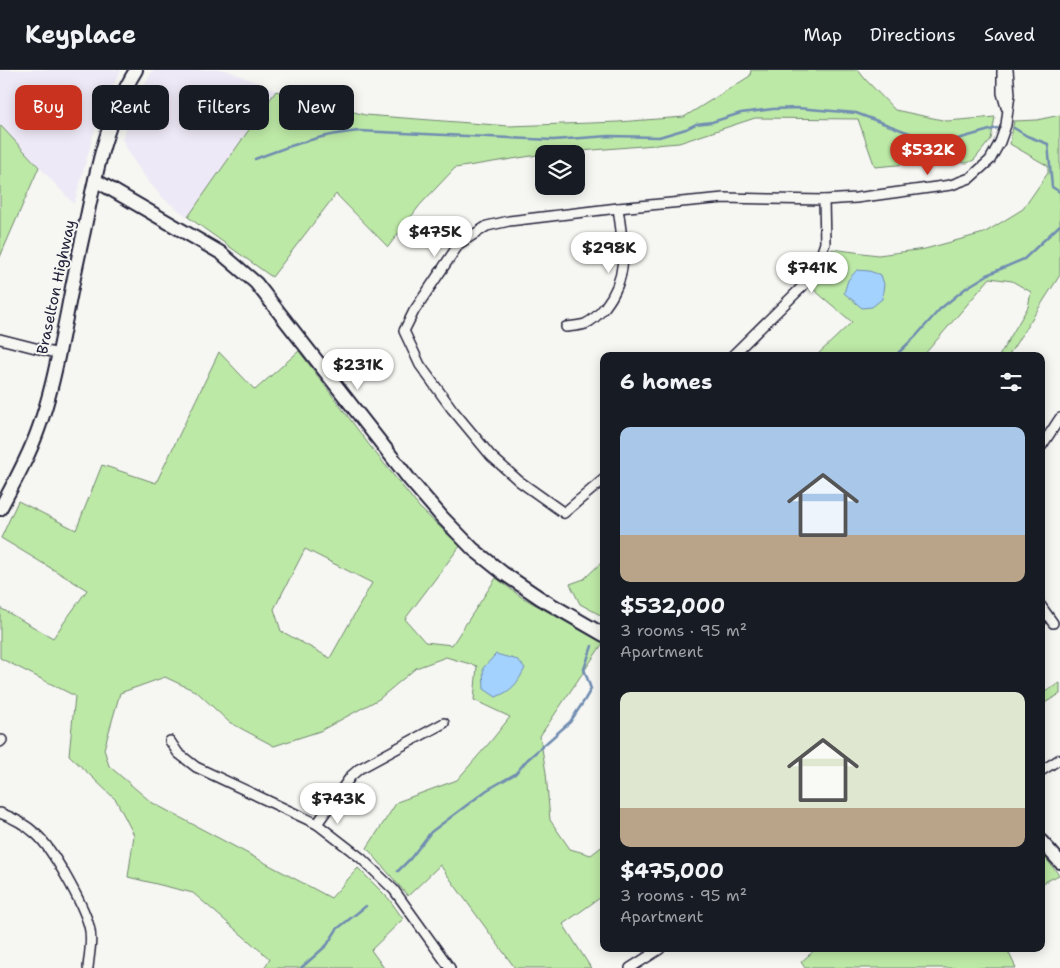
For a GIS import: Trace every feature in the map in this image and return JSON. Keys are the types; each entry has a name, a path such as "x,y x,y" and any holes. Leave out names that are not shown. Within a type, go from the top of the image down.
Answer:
{"street":[{"name":"Braselton Highway","path":"0,508 22,468 38,431 59,354 94,180 110,127 136,70"},
{"path":"600,482 564,513 519,481 491,456 452,409 420,365 404,331 414,311 459,244 487,226 509,221 724,198 824,200 856,198 951,185 970,178 990,160 1000,142 1006,125 1006,110 1002,93 1002,70"},
{"path":"1006,110 1010,94 1008,70"},
{"path":"94,180 221,253 256,283 404,472 442,517 473,549 503,573 540,598 600,633"},
{"path":"736,352 803,286 817,267 825,243 824,200"},
{"path":"566,327 586,324 600,313 613,297 622,275 623,252 618,208"},
{"path":"0,340 59,354"},
{"path":"1045,441 1059,420"},
{"path":"1045,612 1052,623"},
{"path":"317,824 351,776 359,769 444,723"},
{"path":"170,741 178,753 196,767 317,824 360,858 394,890 450,968"},
{"path":"1045,769 1060,760"},
{"path":"0,813 22,822 38,835 72,886 89,927 88,968"},
{"path":"1045,845 1060,862"},
{"path":"630,968 655,952"},
{"path":"643,960 648,968"}],"shaded area":[{"path":"0,70 121,70 113,85 92,85 92,130 95,130 74,204 0,125"},
{"path":"153,70 226,70 262,85 179,85 179,130 249,130 188,217 164,199 148,181 122,139 126,130 169,130 169,85 145,84"},
{"path":"269,88 276,91 269,101"}],"green space":[{"path":"751,70 858,70 895,110 947,121 995,117 991,139 974,160 967,163 941,161 875,167 858,119 755,118 679,143 585,151 585,145 535,145 535,155 455,168 420,205 388,247 336,194 272,277 188,217 249,130 269,130 269,101 276,91 279,92 279,130 354,130 354,112 365,115 509,126 618,122 684,117 750,76"},
{"path":"1060,115 1060,275 1011,352 1001,352 1028,307 1031,292 1012,281 990,278 926,352 820,352 852,322 813,289 827,269 832,249 878,255 925,249 984,233 1023,209 1048,173 1048,166 1010,144 1014,121 1037,120"},
{"path":"0,125 39,167 0,257"},
{"path":"299,351 370,446 419,507 460,546 405,619 425,642 452,645 496,578 520,596 600,641 600,647 540,736 546,773 550,820 570,849 591,855 600,848 600,898 563,924 591,968 515,968 440,865 408,896 367,848 397,802 457,780 510,717 474,700 477,666 446,657 416,668 379,699 320,731 274,746 229,722 197,692 165,677 120,693 104,749 109,766 151,802 331,898 358,868 389,899 403,919 371,950 384,968 264,968 270,959 193,893 128,877 134,835 116,800 69,755 75,696 0,658 0,608 53,638 87,590 1,538 18,501 76,530 102,465 156,483 219,352 255,390","holes":["305,549 372,583 330,658 281,631 274,609"]},
{"path":"600,564 600,615 580,604 570,584 584,579"},
{"path":"1060,683 1060,694 1045,703 1045,692"},
{"path":"1045,857 1059,875 1045,882"},
{"path":"813,952 1008,952 1016,968 805,968 801,962"}],"water":[{"path":"857,270 881,275 884,284 882,299 872,307 862,308 844,293 848,280"},
{"path":"496,654 518,660 525,668 514,686 496,697 484,689 483,668"}],"waterway":[{"path":"255,159 293,145 359,131 553,140 609,136 659,137 696,124 712,122 741,113 773,109 797,108 856,113 912,134 947,142 997,128"},
{"path":"1014,128 1027,136 1048,144 1052,187 1060,192"},
{"path":"899,352 940,309 966,288 989,274 1024,259 1060,225"},
{"path":"398,871 431,832 487,790 515,774 527,760 570,722 591,689 584,669 592,646"},
{"path":"301,968 327,945 337,929 366,906"}]}
